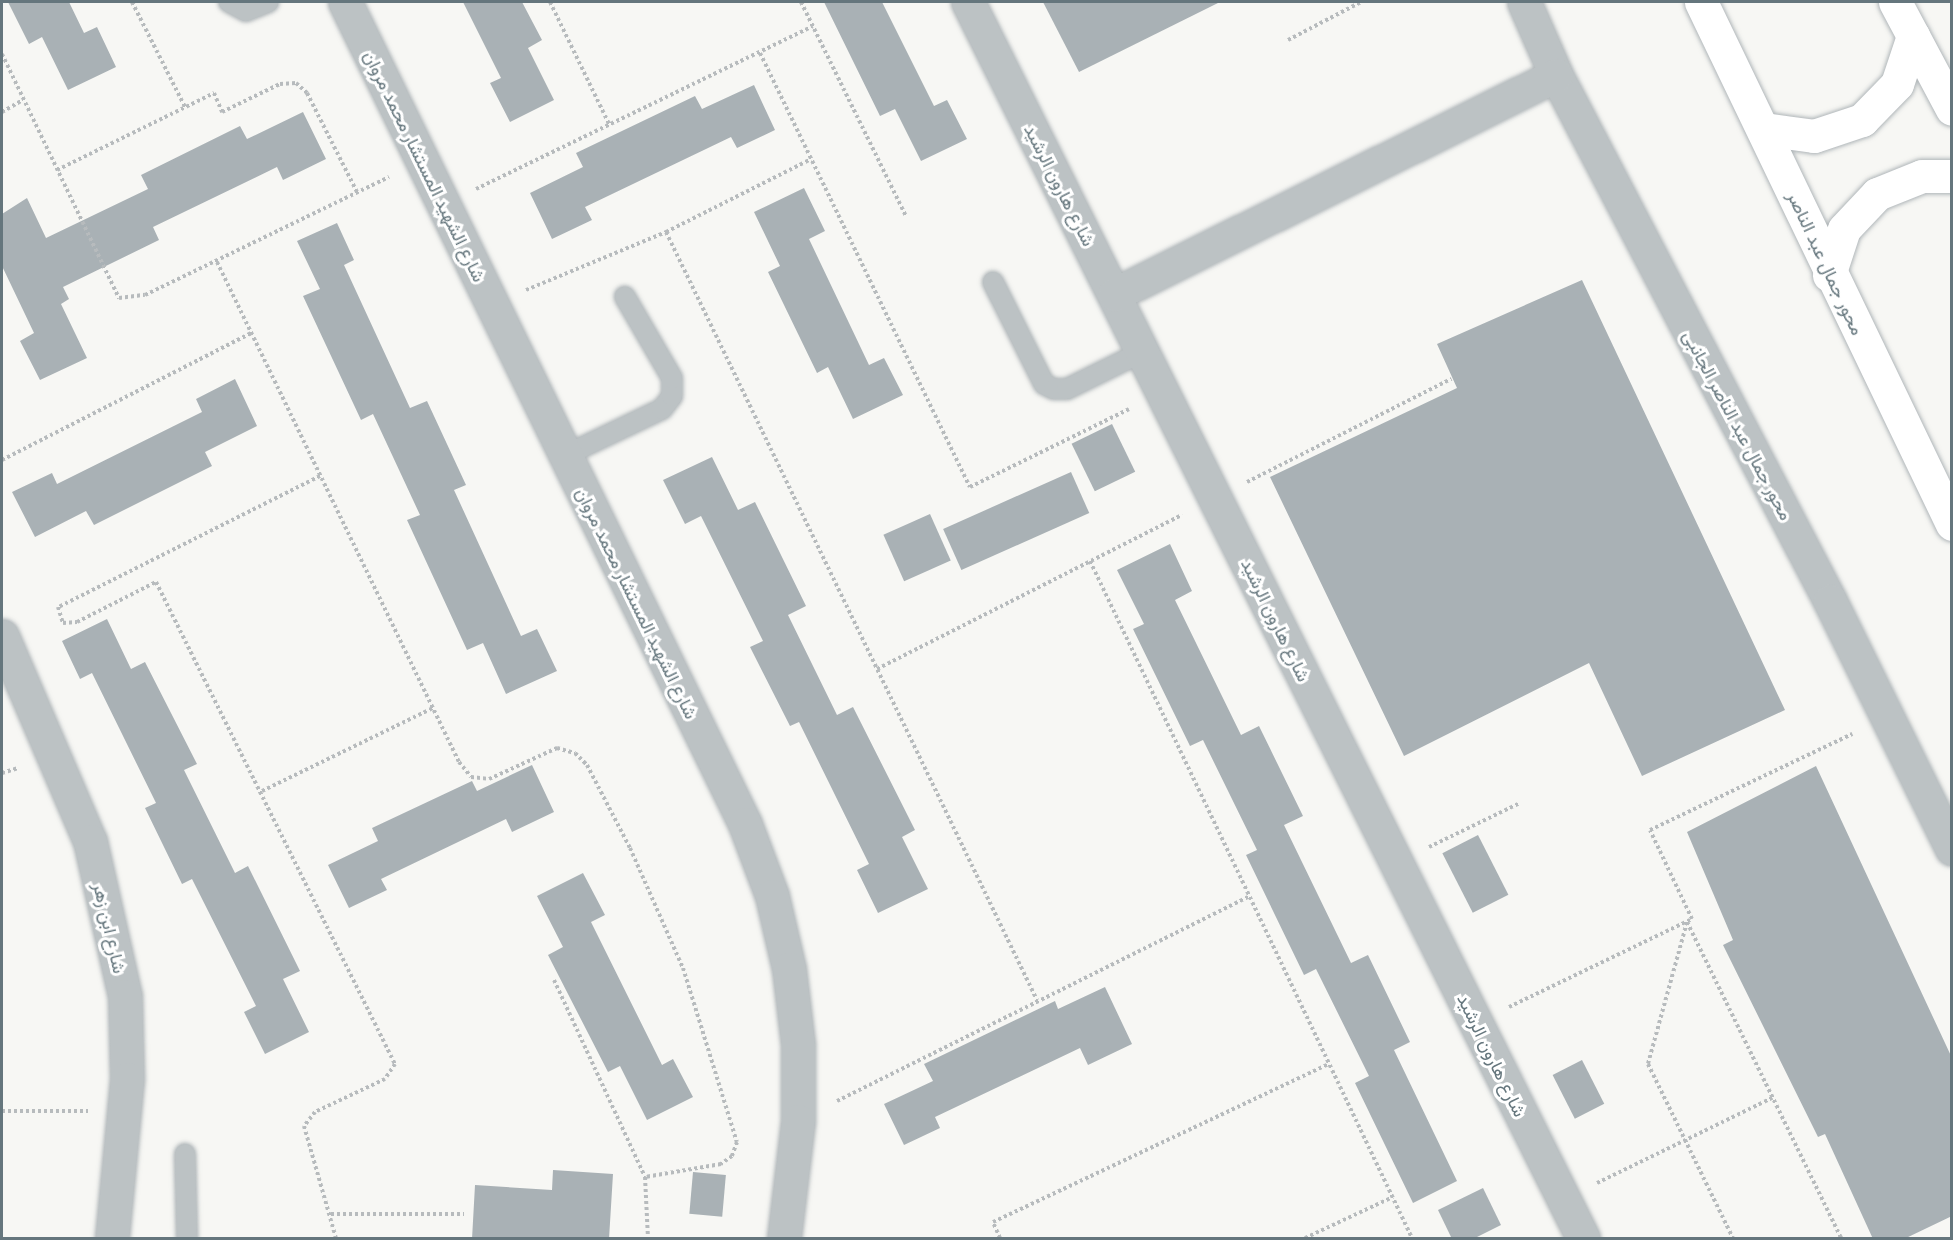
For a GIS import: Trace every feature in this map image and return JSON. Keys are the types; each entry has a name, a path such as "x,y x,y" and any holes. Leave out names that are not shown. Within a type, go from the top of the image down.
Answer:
{"main road":[{"name":"محور جمال عبد الناصر","path":"1701,2 1764,129 1829,274 1952,524"},
{"path":"1895,2 1952,109"},
{"path":"1764,129 1814,136 1862,120 1898,84 1912,36"},
{"path":"1829,274 1844,229 1877,194 1922,176 1952,176"}],"street":[{"name":"شارع الشهيد المستشار محمد مروان","path":"345,2 745,824 772,896 794,1012 798,1121 784,1239"},
{"name":"شارع هارون الرشيد","path":"968,2 1583,1239"},
{"name":"محور جمال عبد الناصر الجانبى","path":"1524,2 1556,75 1952,849"},
{"path":"1115,294 1556,75"},
{"name":"شارع ابن زهر","path":"2,636 56,755 92,852 125,996 123,1111 112,1239"}],"lane":[{"path":"229,2 246,12 268,2"},
{"path":"993,282 1044,384 1054,389 1067,389 1143,352"},
{"path":"566,455 662,409 672,396 672,378 625,297"},
{"path":"185,1154 187,1239"}],"path":[{"path":"132,2 185,107"},
{"path":"550,2 610,126"},
{"path":"801,2 906,216"},
{"path":"1288,40 1361,2"},
{"path":"443,204 610,126 813,26"},
{"path":"760,53 970,487 1162,393"},
{"path":"2,54 21,101 119,298 134,300 217,262 358,194 421,159"},
{"path":"57,170 214,93 222,112 280,84 296,84 307,93 358,194"},
{"path":"2,112 21,101"},
{"path":"492,304 666,232 811,159"},
{"path":"666,232 1037,1000"},
{"path":"217,262 433,708 471,777 489,779 557,748 575,753 630,848 683,968 737,1142 732,1156 721,1164 645,1177"},
{"path":"2,460 251,333"},
{"path":"877,669 1451,379"},
{"path":"320,476 58,606 63,623 77,622 156,582 262,791 395,1064 385,1079 315,1112 304,1126 331,1214 336,1239"},
{"path":"1090,561 1412,1239"},
{"path":"262,791 433,708"},
{"path":"1476,1023 1692,920 1650,830 1885,717"},
{"path":"1396,864 1520,802"},
{"path":"798,1121 1037,1000 1250,896"},
{"path":"1687,922 1841,1239"},
{"path":"1687,922 1648,1064 1733,1239"},
{"path":"554,980 645,1177 648,1239"},
{"path":"1000,1239 993,1222 1329,1064"},
{"path":"1564,1200 1772,1098"},
{"path":"2,1111 123,1111"},
{"path":"1305,1239 1393,1197"},
{"path":"331,1214 464,1214"}],"building":[{"path":"8,2 69,2 84,33 97,27 116,67 68,90 42,37 29,44"},
{"path":"463,2 522,2 542,40 528,48 554,100 510,122 490,83 501,78"},
{"path":"824,2 882,2 934,106 947,100 967,139 921,161 895,109 880,116"},
{"path":"1043,2 1220,2 1079,72"},
{"path":"754,85 775,130 737,148 731,137 585,207 592,220 552,239 530,193 583,167 576,153 695,96 702,109"},
{"path":"303,112 326,159 283,180 277,167 153,227 159,240 63,287 69,299 61,304 87,358 40,380 20,341 34,333 2,266 2,214 27,198 46,238 148,189 141,175 240,126 247,139"},
{"path":"804,188 825,231 809,239 869,365 884,358 903,395 853,419 828,367 817,373 768,272 780,266 754,212"},
{"path":"337,223 354,260 344,265 410,408 427,401 466,485 454,490 521,636 537,629 557,671 506,694 483,643 467,650 407,520 420,515 373,414 361,420 303,296 320,289 297,241"},
{"path":"1582,280 1785,710 1642,776 1589,663 1404,756 1270,477 1457,388 1437,344"},
{"path":"235,379 257,426 205,452 212,466 94,525 86,511 35,537 12,492 52,473 57,484 202,412 196,399"},
{"path":"1112,424 1135,472 1095,491 1072,444"},
{"path":"712,457 738,510 755,502 806,606 788,615 837,715 853,707 915,830 902,837 928,889 878,913 857,870 869,864 799,722 790,726 750,647 763,641 701,516 685,524 663,480"},
{"path":"1071,472 1089,513 961,570 943,529"},
{"path":"930,514 951,561 904,581 883,535"},
{"path":"1170,544 1192,591 1175,600 1241,735 1259,726 1303,816 1284,825 1351,963 1368,955 1410,1042 1394,1050 1457,1181 1413,1203 1355,1083 1369,1076 1316,969 1304,975 1246,855 1257,850 1203,740 1190,746 1133,629 1144,624 1117,570"},
{"path":"107,619 131,669 145,662 197,764 184,770 235,873 248,866 300,971 283,979 309,1032 265,1054 244,1012 256,1006 192,879 182,884 145,808 156,803 92,673 80,679 62,641"},
{"path":"532,765 554,812 512,832 506,819 381,879 387,890 349,908 328,865 378,841 372,828 472,781 477,791"},
{"path":"1816,766 1952,1058 1952,1216 1904,1239 1873,1239 1825,1134 1818,1137 1723,945 1733,940 1687,832"},
{"path":"1478,835 1508,895 1473,913 1442,853"},
{"path":"583,873 605,915 591,922 662,1065 673,1059 693,1097 647,1120 620,1066 608,1072 548,955 563,947 537,896"},
{"path":"1105,987 1132,1044 1088,1065 1080,1048 935,1117 940,1128 904,1145 884,1104 933,1081 924,1064 1055,1001 1058,1009"},
{"path":"1582,1060 1604,1104 1575,1119 1553,1075"},
{"path":"553,1170 613,1174 609,1239 472,1239 475,1185 552,1190"},
{"path":"693,1172 726,1175 722,1217 689,1214"},
{"path":"1483,1188 1501,1225 1473,1239 1452,1239 1438,1210"}]}
